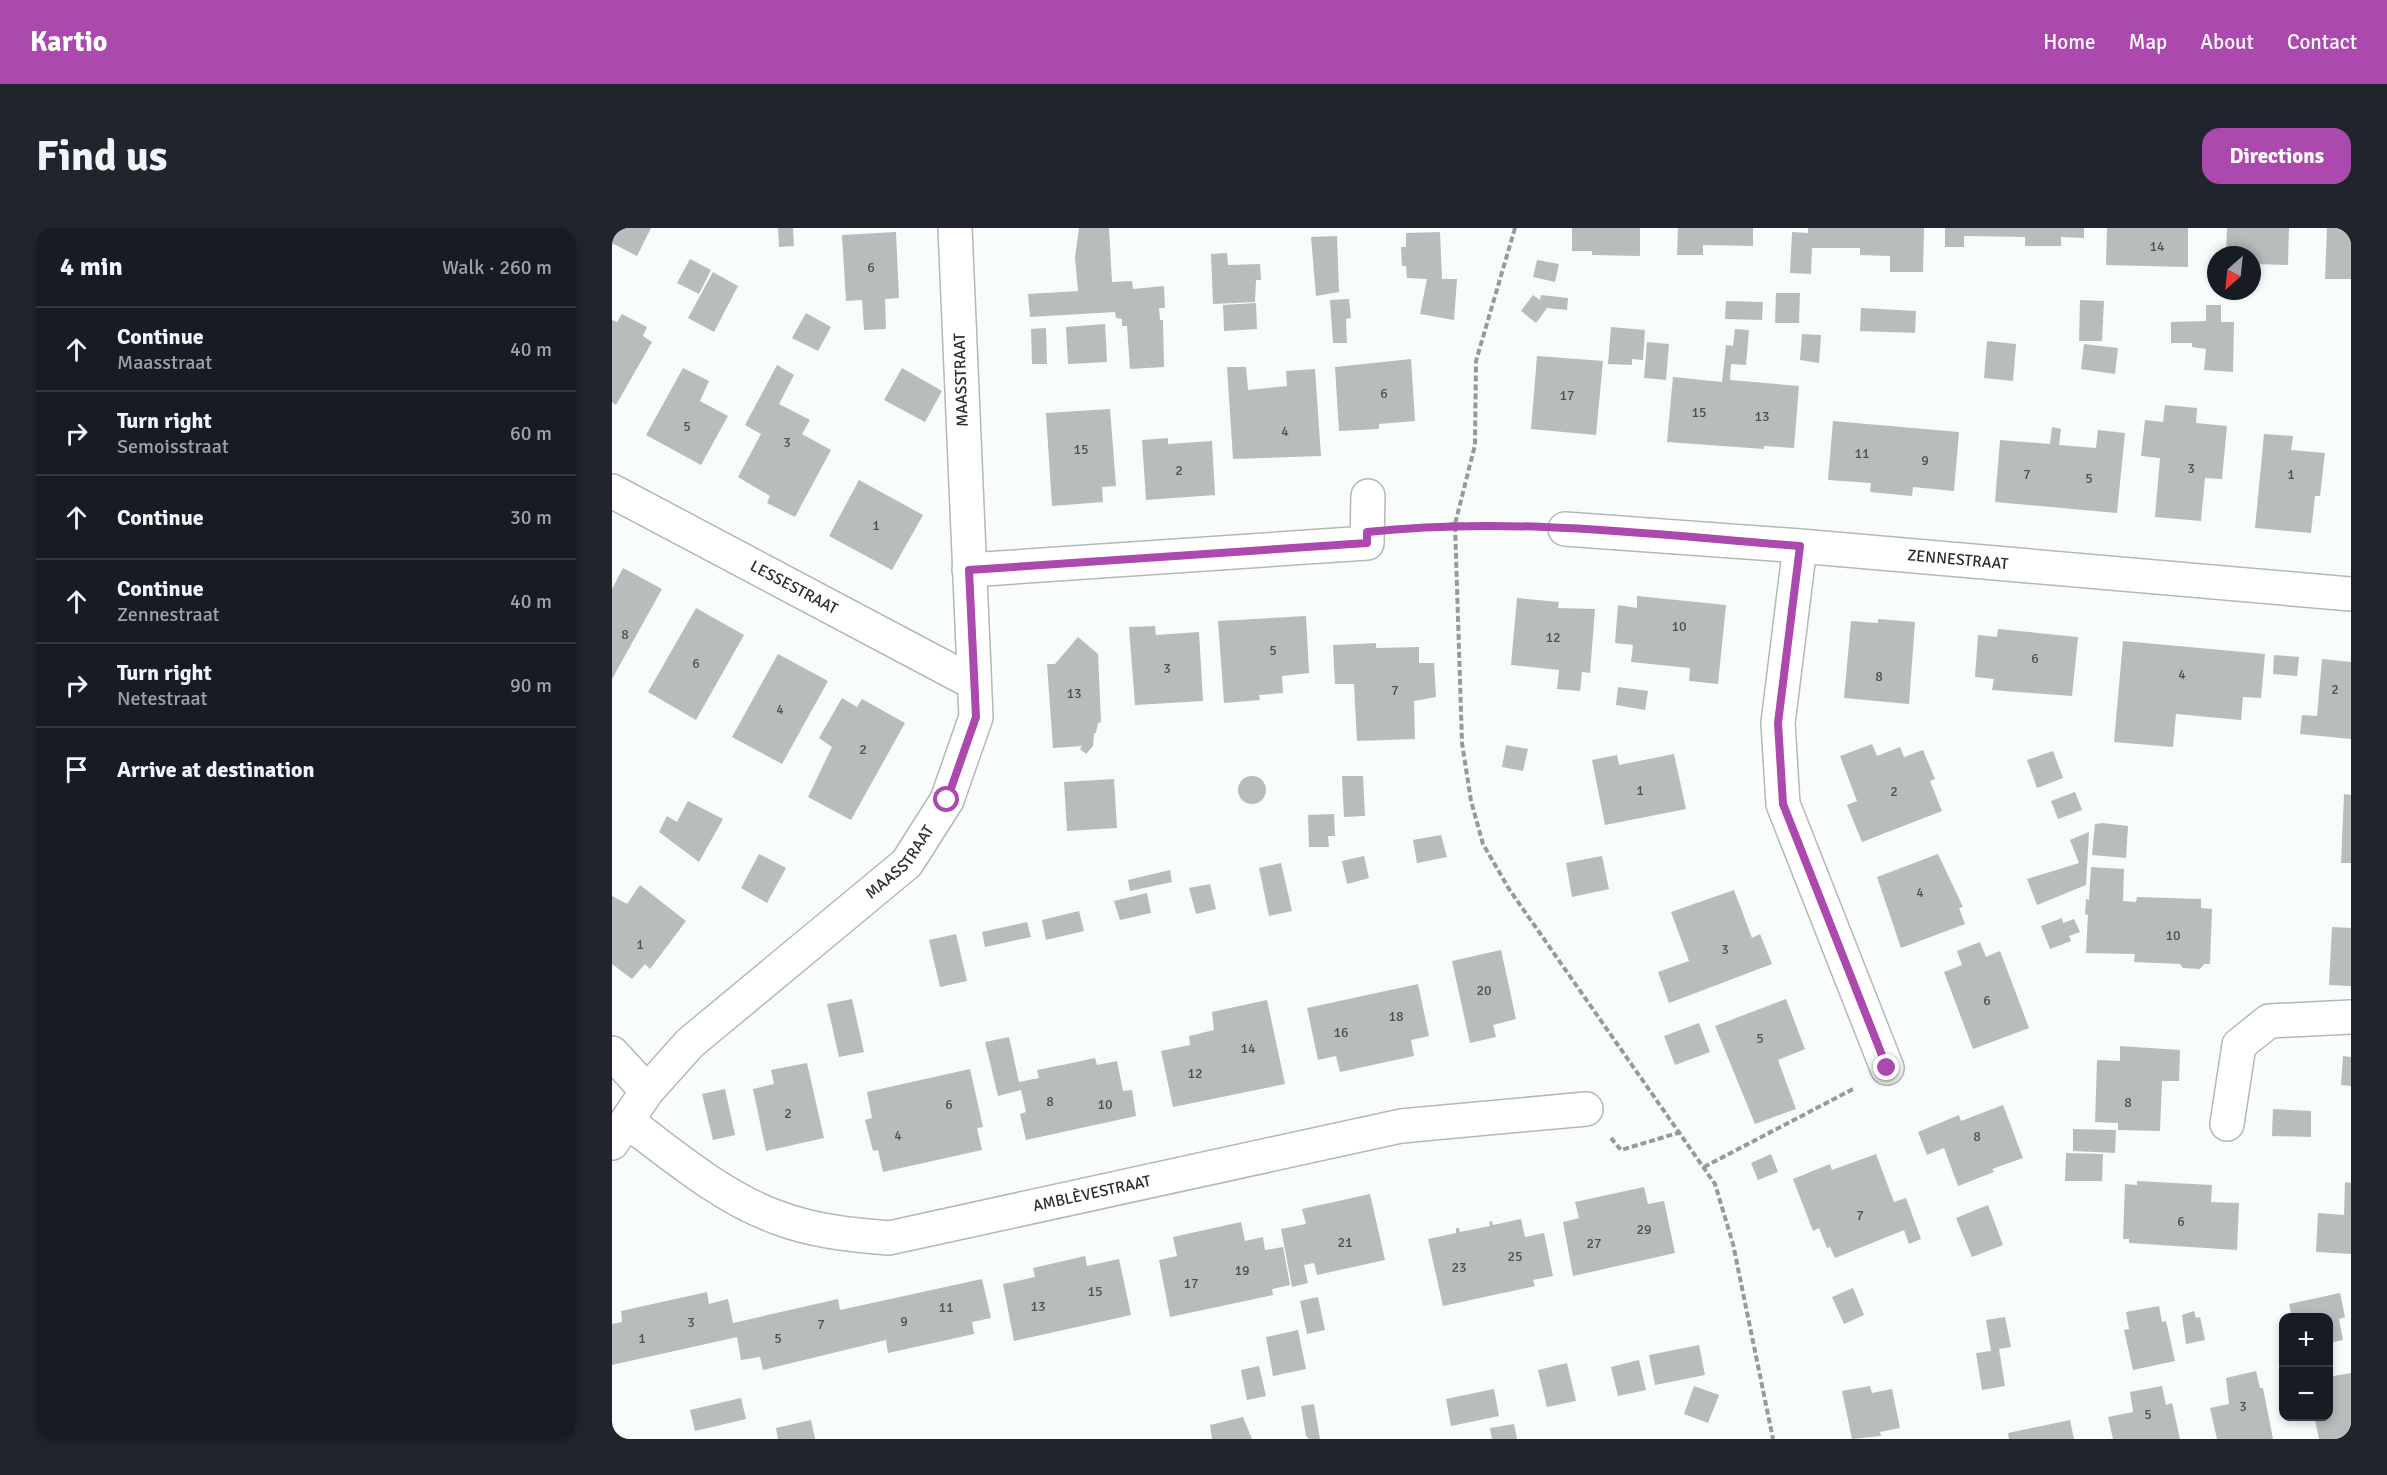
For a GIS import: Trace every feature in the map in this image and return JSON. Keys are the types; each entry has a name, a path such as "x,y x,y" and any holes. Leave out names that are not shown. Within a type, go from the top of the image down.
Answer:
{"street":[{"name":"MAASSTRAAT","path":"619,1132 647,1090 690,1043 907,863 947,800 976,717 955,228"},
{"name":"LESSESTRAAT","path":"612,491 974,683"},
{"path":"969,570 1367,543 1368,496"},
{"name":"ZENNESTRAAT","path":"1565,529 1800,546 2351,594"},
{"path":"1800,546 1778,723 1783,804 1887,1068"},
{"path":"2227,1124 2239,1045 2269,1021 2351,1017"},
{"path":"612,1053 647,1090"},
{"name":"AMBLÈVESTRAAT","path":"619,1132 776,1217 837,1233 888,1238 1401,1126 1586,1109"}],"path":[{"path":"1515,228 1476,361 1475,445 1455,524 1462,743 1471,801 1483,844 1509,889 1681,1132 1715,1184 1733,1244 1773,1439"},
{"path":"1367,532 1455,524 1565,529"},
{"path":"1704,1167 1837,1099 1887,1068"},
{"path":"1586,1109 1621,1149 1681,1132"}],"building":[{"path":"612,228 651,228 637,256 612,243"},
{"path":"778,228 793,228 794,246 779,247"},
{"path":"1079,228 1109,228 1112,282 1132,281 1133,289 1164,286 1165,308 1159,308 1160,320 1163,320 1164,367 1130,369 1127,326 1122,326 1122,319 1116,318 1115,312 1030,317 1028,294 1078,291 1075,257"},
{"path":"1572,228 1640,228 1640,256 1592,255 1592,251 1572,251"},
{"path":"1678,228 1753,228 1753,246 1703,245 1703,255 1677,255"},
{"path":"1808,228 1924,228 1923,272 1890,272 1890,256 1860,255 1860,248 1812,248 1811,274 1790,273 1792,232 1808,233"},
{"path":"1945,228 2084,228 2084,238 2061,237 2061,246 2025,246 2025,237 1964,236 1964,247 1945,247"},
{"path":"2107,228 2188,228 2188,267 2106,265"},
{"path":"2227,228 2289,228 2288,265 2261,264 2261,246 2226,246"},
{"path":"2327,228 2351,228 2351,279 2325,279"},
{"path":"896,232 899,298 885,299 886,329 864,330 862,300 846,301 842,235"},
{"path":"1440,232 1442,279 1457,279 1454,320 1420,314 1427,279 1407,278 1406,266 1402,266 1401,247 1406,247 1406,233"},
{"path":"1337,236 1339,292 1316,296 1311,237"},
{"path":"1227,253 1228,265 1260,264 1261,280 1256,280 1255,302 1213,304 1211,254"},
{"path":"690,259 711,270 699,294 677,283"},
{"path":"1537,260 1559,264 1555,282 1533,277"},
{"path":"713,272 738,286 714,332 688,318"},
{"path":"1776,293 1800,293 1799,323 1775,323"},
{"path":"1533,295 1540,300 1541,295 1568,298 1567,310 1547,308 1536,323 1521,311"},
{"path":"1349,299 1351,318 1346,319 1347,343 1333,343 1330,300"},
{"path":"2080,300 2104,301 2102,341 2079,341"},
{"path":"1726,301 1763,302 1762,320 1725,319"},
{"path":"1256,303 1257,329 1224,331 1223,305"},
{"path":"2206,305 2221,305 2221,322 2234,322 2233,372 2204,370 2206,349 2192,347 2192,343 2171,343 2171,322 2206,321"},
{"path":"1861,308 1916,311 1915,333 1860,331"},
{"path":"806,313 831,327 818,351 792,338"},
{"path":"622,314 647,327 643,336 652,342 616,405 612,402 612,320 617,322"},
{"path":"1105,324 1107,362 1068,364 1066,327"},
{"path":"1611,327 1645,330 1643,360 1632,359 1632,365 1608,364"},
{"path":"1046,328 1047,364 1032,364 1031,329"},
{"path":"1735,329 1749,330 1746,365 1731,364 1730,380 1799,386 1794,448 1764,446 1764,449 1667,442 1673,377 1722,382 1726,345 1733,346"},
{"path":"1802,334 1821,335 1819,363 1800,360"},
{"path":"1987,341 2016,344 2013,381 1984,378"},
{"path":"1647,342 1669,344 1666,380 1644,378"},
{"path":"2084,344 2118,348 2115,374 2081,369"},
{"path":"1537,356 1603,361 1596,435 1531,429"},
{"path":"1411,359 1415,421 1379,424 1379,429 1339,431 1335,367"},
{"path":"777,365 794,375 779,404 810,420 802,434 831,450 795,517 767,503 770,496 738,477 761,434 745,425"},
{"path":"1227,367 1246,367 1248,390 1287,386 1286,371 1315,369 1321,456 1233,459"},
{"path":"683,368 709,381 700,401 728,416 701,465 646,435"},
{"path":"902,368 942,391 925,422 884,400"},
{"path":"2165,405 2197,408 2196,423 2227,426 2222,479 2205,478 2201,521 2155,517 2160,458 2141,456 2145,420 2163,422"},
{"path":"1110,409 1116,486 1102,487 1103,502 1052,506 1046,413"},
{"path":"1833,421 1959,432 1954,491 1913,487 1912,496 1870,492 1871,483 1828,480"},
{"path":"2052,427 2061,429 2059,445 2096,448 2098,430 2125,433 2117,513 1995,502 2000,440 2050,444"},
{"path":"2264,434 2293,436 2291,450 2325,453 2320,496 2315,496 2311,533 2255,528"},
{"path":"1168,438 1168,444 1212,441 1215,495 1146,500 1142,440"},
{"path":"859,480 923,515 892,570 829,536"},
{"path":"623,568 662,589 612,679 612,589"},
{"path":"1637,596 1726,605 1718,684 1689,681 1690,668 1631,662 1633,645 1615,643 1618,605 1637,608"},
{"path":"1517,598 1559,602 1558,608 1595,609 1590,673 1582,672 1580,691 1557,689 1559,670 1511,665"},
{"path":"696,608 744,635 696,720 648,692"},
{"path":"1306,616 1309,673 1282,676 1283,693 1259,695 1260,700 1224,703 1218,621"},
{"path":"1878,619 1915,622 1909,704 1844,698 1851,621 1878,623"},
{"path":"1155,626 1156,635 1199,632 1203,701 1135,705 1129,627"},
{"path":"1998,629 2078,637 2072,696 1992,690 1994,679 1975,677 1978,635 1997,637"},
{"path":"1078,637 1098,654 1101,722 1098,723 1096,733 1094,733 1093,746 1086,754 1080,749 1082,746 1053,748 1047,664 1055,664"},
{"path":"2123,641 2265,654 2261,698 2243,697 2241,720 2176,714 2173,747 2114,742"},
{"path":"1376,643 1376,648 1419,647 1419,663 1434,663 1436,697 1414,701 1415,739 1357,741 1354,684 1335,684 1333,645"},
{"path":"778,654 828,681 782,764 732,737"},
{"path":"2274,655 2299,657 2297,676 2273,674"},
{"path":"2322,659 2351,662 2351,739 2300,734 2302,715 2317,716"},
{"path":"1618,687 1648,691 1645,710 1616,705"},
{"path":"842,698 857,707 862,699 905,723 851,820 808,797 832,747 819,738"},
{"path":"1872,744 1877,756 1900,747 1904,757 1923,750 1935,779 1930,781 1942,811 1862,842 1847,805 1857,801 1840,756"},
{"path":"1506,745 1528,749 1523,771 1502,767"},
{"path":"2053,751 2063,778 2037,788 2027,760"},
{"path":"1674,754 1686,809 1605,825 1592,760 1617,755 1619,765"},
{"path":"1252,776 1262,780 1266,790 1262,800 1252,804 1242,800 1238,790 1242,780"},
{"path":"1342,776 1363,776 1365,816 1344,817"},
{"path":"1114,779 1117,828 1067,831 1064,782"},
{"path":"2075,792 2082,810 2058,819 2051,801"},
{"path":"2344,794 2351,795 2351,863 2341,863"},
{"path":"688,801 723,819 699,862 659,832 667,816 677,822"},
{"path":"1334,814 1335,836 1328,836 1329,847 1309,847 1308,815"},
{"path":"2095,824 2128,826 2126,858 2092,855"},
{"path":"2089,832 2086,885 2037,905 2027,879 2079,863 2070,840"},
{"path":"1441,835 1447,857 1417,863 1413,840"},
{"path":"759,854 786,868 767,903 741,888"},
{"path":"1938,854 1963,907 1959,908 1965,924 1901,948 1877,877"},
{"path":"1364,856 1369,878 1347,884 1342,861"},
{"path":"1602,856 1609,889 1572,897 1566,863"},
{"path":"1281,863 1292,911 1269,916 1259,868"},
{"path":"2091,867 2124,869 2123,901 2136,902 2137,897 2201,899 2201,908 2212,909 2210,964 2204,964 2200,969 2183,968 2180,964 2134,962 2135,954 2086,953 2088,915 2085,914 2086,899 2089,900"},
{"path":"1170,870 1172,882 1130,891 1128,880"},
{"path":"1210,884 1216,909 1196,914 1189,888"},
{"path":"640,885 686,921 650,969 645,964 632,979 612,964 612,896 627,904"},
{"path":"1734,890 1752,938 1760,934 1772,964 1669,1003 1658,972 1689,961 1671,912"},
{"path":"1147,893 1151,913 1120,920 1114,901"},
{"path":"1079,911 1084,931 1046,940 1042,920"},
{"path":"2062,918 2063,923 2074,919 2080,932 2069,936 2071,941 2050,949 2041,926"},
{"path":"1027,922 1031,937 985,947 982,932"},
{"path":"2332,927 2351,928 2351,986 2329,985"},
{"path":"956,934 967,981 940,987 929,940"},
{"path":"1980,942 1986,957 2000,951 2029,1028 1973,1049 1944,972 1962,965 1957,951"},
{"path":"1501,950 1516,1019 1493,1025 1496,1037 1470,1043 1452,961"},
{"path":"1418,984 1429,1036 1411,1040 1414,1056 1340,1072 1336,1056 1318,1060 1307,1008"},
{"path":"852,999 864,1052 839,1057 827,1004"},
{"path":"1786,999 1805,1049 1778,1060 1796,1109 1755,1124 1715,1026"},
{"path":"1267,1000 1285,1084 1173,1107 1161,1051 1190,1045 1189,1036 1214,1030 1212,1012"},
{"path":"1699,1023 1710,1052 1675,1065 1664,1036"},
{"path":"1009,1037 1019,1082 1039,1078 1037,1070 1095,1058 1097,1065 1117,1061 1123,1091 1132,1090 1136,1116 1026,1140 1020,1114 1026,1112 1021,1090 998,1096 985,1042"},
{"path":"2120,1046 2180,1050 2179,1081 2162,1081 2160,1131 2118,1130 2118,1123 2095,1122 2097,1060 2120,1061"},
{"path":"2343,1056 2351,1057 2351,1086 2341,1085"},
{"path":"807,1063 824,1138 766,1151 753,1089 774,1084 771,1070"},
{"path":"970,1069 983,1127 977,1128 982,1150 883,1172 878,1150 873,1151 865,1120 872,1118 867,1092"},
{"path":"725,1089 735,1135 713,1140 702,1094"},
{"path":"2003,1105 2023,1158 1992,1169 1994,1172 1958,1186 1944,1148 1927,1155 1918,1132 1959,1115 1961,1121"},
{"path":"2273,1109 2311,1111 2311,1137 2272,1136"},
{"path":"2073,1129 2116,1130 2115,1153 2073,1151"},
{"path":"2066,1153 2103,1154 2102,1181 2065,1181"},
{"path":"1771,1154 1778,1172 1758,1180 1751,1163"},
{"path":"1876,1154 1894,1202 1906,1198 1921,1239 1909,1244 1904,1230 1835,1258 1830,1247 1827,1248 1819,1228 1813,1231 1793,1179 1830,1164 1832,1170"},
{"path":"2137,1181 2212,1185 2211,1202 2239,1203 2237,1250 2129,1243 2129,1239 2123,1239 2125,1184 2137,1185"},
{"path":"2345,1182 2351,1183 2351,1254 2316,1252 2318,1213 2344,1215"},
{"path":"1644,1187 1648,1204 1664,1201 1675,1253 1573,1276 1563,1222 1579,1218 1575,1202"},
{"path":"1370,1194 1385,1260 1317,1275 1314,1263 1304,1265 1308,1283 1292,1287 1281,1229 1306,1224 1302,1209"},
{"path":"1988,1205 2003,1245 1972,1257 1956,1218"},
{"path":"1521,1219 1525,1237 1544,1233 1553,1276 1533,1280 1535,1286 1443,1306 1428,1239 1456,1233 1456,1228 1459,1228 1460,1232 1490,1226 1489,1222 1492,1221 1493,1225"},
{"path":"1241,1222 1245,1241 1263,1237 1265,1250 1283,1247 1290,1285 1272,1289 1273,1295 1170,1317 1159,1260 1177,1256 1173,1237"},
{"path":"1085,1256 1087,1266 1119,1259 1131,1315 1014,1341 1003,1284 1035,1277 1033,1268"},
{"path":"982,1279 991,1318 972,1322 974,1334 888,1353 886,1340 763,1370 760,1357 741,1360 737,1337 612,1365 612,1324 622,1322 621,1311 707,1292 709,1304 728,1299 733,1323 838,1299 840,1310"},
{"path":"1853,1288 1864,1315 1844,1324 1832,1297"},
{"path":"2340,1293 2345,1317 2339,1319 2343,1340 2333,1342 2333,1313 2291,1313 2289,1304"},
{"path":"1318,1297 1325,1330 1307,1334 1300,1301"},
{"path":"2159,1306 2162,1322 2166,1321 2175,1361 2133,1370 2124,1330 2129,1329 2126,1312"},
{"path":"2194,1311 2196,1318 2200,1317 2205,1340 2186,1344 2182,1315"},
{"path":"2005,1317 2011,1347 1999,1349 2005,1386 1982,1390 1976,1353 1991,1351 1986,1320"},
{"path":"1298,1330 1306,1369 1273,1376 1266,1337"},
{"path":"1699,1345 1705,1375 1655,1385 1649,1355"},
{"path":"1639,1360 1646,1390 1618,1396 1611,1367"},
{"path":"1567,1363 1576,1401 1547,1407 1538,1370"},
{"path":"1259,1366 1266,1396 1247,1400 1241,1370"},
{"path":"2256,1371 2260,1388 2263,1388 2273,1439 2217,1439 2210,1408 2229,1404 2226,1378"},
{"path":"2351,1373 2351,1439 2319,1439 2315,1421 2333,1421 2333,1376"},
{"path":"1694,1386 1719,1395 1708,1423 1684,1414"},
{"path":"1870,1386 1872,1393 1892,1389 1900,1428 1880,1432 1881,1436 1852,1439 1842,1391"},
{"path":"2162,1386 2166,1405 2172,1403 2180,1439 2113,1439 2108,1417 2133,1412 2130,1392"},
{"path":"1494,1389 1499,1416 1451,1426 1446,1399"},
{"path":"741,1398 746,1419 695,1431 690,1410"},
{"path":"1314,1404 1320,1439 1309,1439 1306,1436 1301,1406"},
{"path":"1243,1417 1252,1439 1212,1439 1210,1425"},
{"path":"811,1420 815,1439 778,1439 776,1428"},
{"path":"2070,1420 2074,1439 2009,1439 2008,1433"},
{"path":"1514,1424 1517,1439 1492,1439 1490,1428"}],"route":[{"path":"947,800 976,717 969,570 1367,543 1367,532 1455,524 1565,529 1800,546 1778,723 1783,804 1887,1068"}]}
